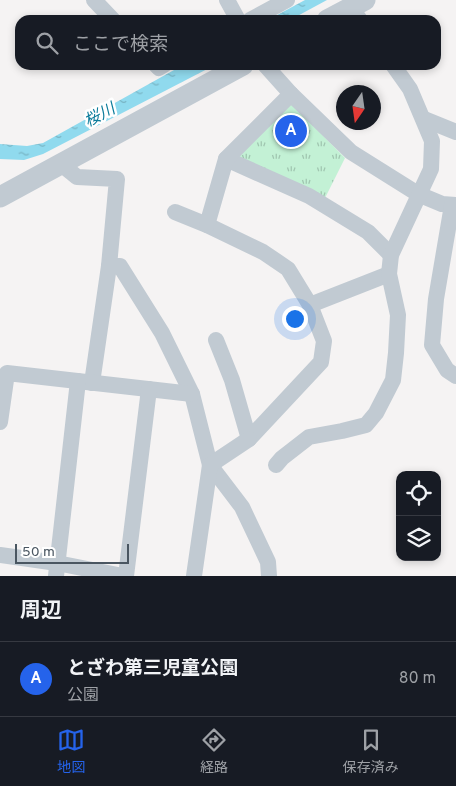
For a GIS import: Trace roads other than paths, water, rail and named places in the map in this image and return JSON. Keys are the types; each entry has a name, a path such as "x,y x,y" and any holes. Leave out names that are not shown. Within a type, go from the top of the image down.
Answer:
{"street":[{"path":"94,0 108,15"},
{"path":"228,0 236,15"},
{"path":"259,15 286,0"},
{"path":"342,15 359,9"},
{"path":"0,197 234,70"},
{"path":"270,70 292,94 352,152 418,194 442,204 454,205 436,299 432,345 447,370 456,376"},
{"path":"276,465 309,437 366,425 376,413 393,380 398,315 389,274 391,255 431,168 432,155 432,141 424,120 410,90 396,70"},
{"path":"207,225 226,159 292,94"},
{"path":"424,120 456,132"},
{"path":"226,159 309,196 368,232 391,255"},
{"path":"56,570 85,382 108,266 117,179 77,177 61,164"},
{"path":"175,212 264,252 288,269 310,305 324,341 321,362 249,439 210,465"},
{"path":"108,266 120,266 162,333 192,394 210,465 194,576"},
{"path":"310,305 389,274"},
{"path":"216,340 232,380 249,439"},
{"path":"0,422 8,373 192,394"},
{"path":"0,555 56,570 125,576 149,389"},
{"path":"210,465 242,507 268,562 269,576"}],"water":[{"path":"305,0 327,0 299,15 277,15"},
{"name":"桜川","path":"174,70 205,70 43,154 24,160 0,159 0,144 27,146 43,143"}],"place":[{"name":"とざわ第三児童公園","path":"291,131"}]}
